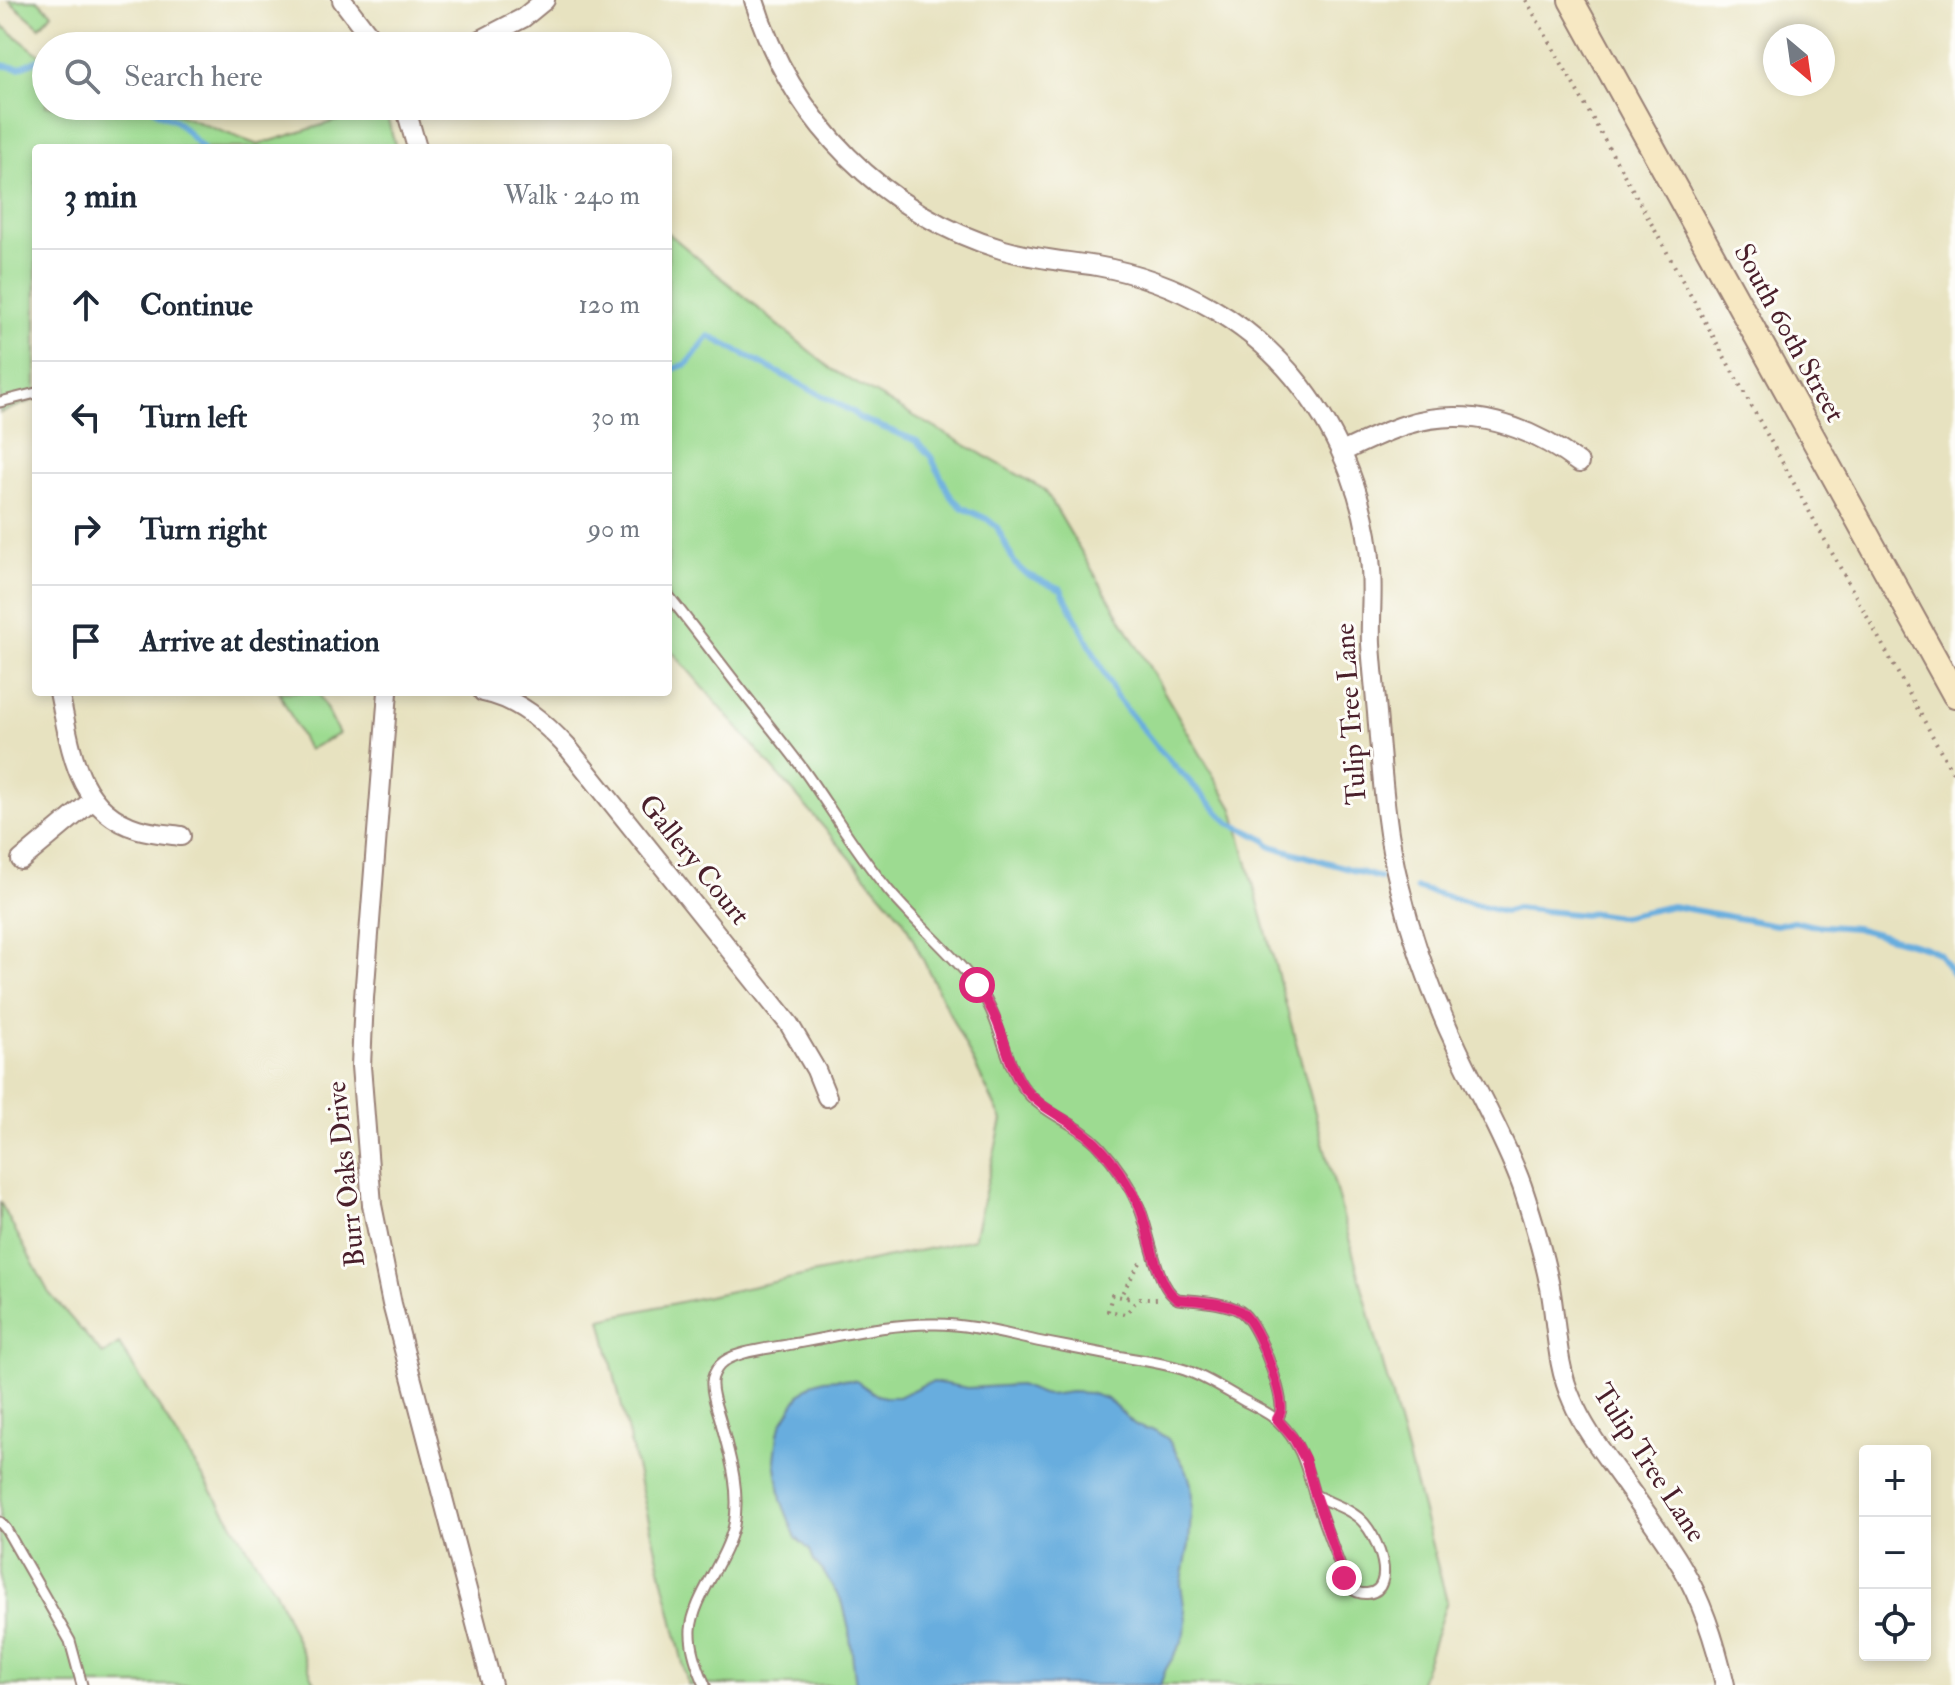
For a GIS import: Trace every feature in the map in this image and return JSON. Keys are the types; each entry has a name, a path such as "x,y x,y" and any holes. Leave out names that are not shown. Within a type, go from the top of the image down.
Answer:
{"street":[{"path":"342,0 366,32"},
{"path":"496,32 523,18 545,0"},
{"name":"Tulip Tree Lane","path":"754,0 760,22 779,64 801,101 827,136 891,194 938,223 1003,250 1137,275 1207,305 1242,328 1280,362 1322,414 1342,452 1357,491 1367,531 1372,573 1371,643 1386,815 1396,876 1411,933 1432,993 1519,1178 1540,1245 1562,1372 1571,1400 1587,1430 1684,1569 1704,1611 1719,1654 1725,1685"},
{"name":"South 60th Street","path":"1571,0 1955,695"},
{"path":"409,120 416,144"},
{"path":"1342,452 1408,424 1469,418 1499,422 1528,431 1557,446 1579,463"},
{"path":"60,696 77,769 87,791 110,815 124,824 139,830 181,836"},
{"name":"Burr Oaks Drive","path":"388,696 361,1066 372,1205 392,1304 492,1685"},
{"name":"Gallery Court","path":"495,696 515,703 539,718 569,749 789,1024 816,1070 827,1097"},
{"path":"21,860 94,799"}],"lane":[{"path":"0,402 32,394"},
{"path":"672,600 804,771 886,888 977,985 995,1017 1023,1087 1040,1105 1078,1128 1112,1162 1140,1207 1152,1250 1172,1297 1229,1306 1251,1320 1264,1345 1277,1391 1281,1411 1277,1419"},
{"path":"705,1685 692,1646 691,1628 729,1541 735,1519 732,1465 712,1382 718,1366 731,1358 894,1326 941,1324 1157,1362 1205,1379 1277,1419 1294,1439 1305,1459 1315,1495 1344,1578 1352,1590 1365,1595 1371,1593 1381,1585 1383,1574 1380,1556 1370,1532 1351,1512 1315,1495"},
{"path":"0,1522 70,1641 82,1685"}],"path":[{"path":"1526,0 1955,777"},
{"path":"1152,1250 1139,1264 1122,1293 1131,1299 1112,1295 1108,1311 1126,1314 1138,1299 1172,1297"}],"green space":[{"path":"8,0 37,0 52,13 40,27"},
{"path":"0,24 32,49 32,120 192,120 255,144 32,144 32,401 0,413"},
{"path":"339,120 388,120 395,144 261,144"},
{"path":"672,236 831,369 1045,490 1233,809 1447,1601 1419,1685 688,1685 601,1319 974,1239 1002,1120 903,919 672,652"},
{"path":"281,696 320,696 339,734 308,750"},
{"path":"0,1202 49,1293 103,1355 119,1344 275,1591 316,1685 0,1685"}],"water":[{"path":"839,1379 856,1381 885,1397 898,1397 934,1382 968,1388 1019,1385 1049,1395 1089,1393 1107,1399 1134,1424 1154,1430 1168,1439 1187,1471 1192,1498 1189,1545 1181,1585 1185,1634 1160,1685 856,1685 843,1604 810,1550 796,1538 781,1500 775,1460 778,1433 800,1394 812,1384"}],"waterway":[{"path":"0,65 19,68 32,63"},
{"path":"174,120 199,144"},
{"path":"672,370 687,364 709,336 859,418 917,441 931,457 951,497 963,508 997,527 1015,564 1026,574 1061,589 1116,696 1156,746 1229,823 1271,846 1380,878"},
{"path":"1416,888 1504,912 1516,908 1619,917 1672,906 1776,925 1793,921 1856,928 1927,948 1939,954 1955,977"}],"route":[{"path":"977,985 995,1017 1023,1087 1040,1105 1078,1128 1099,1146 1120,1174 1140,1207 1157,1264 1172,1297 1229,1306 1251,1320 1264,1345 1280,1402 1281,1411 1277,1419 1294,1439 1305,1459 1344,1578"}]}
